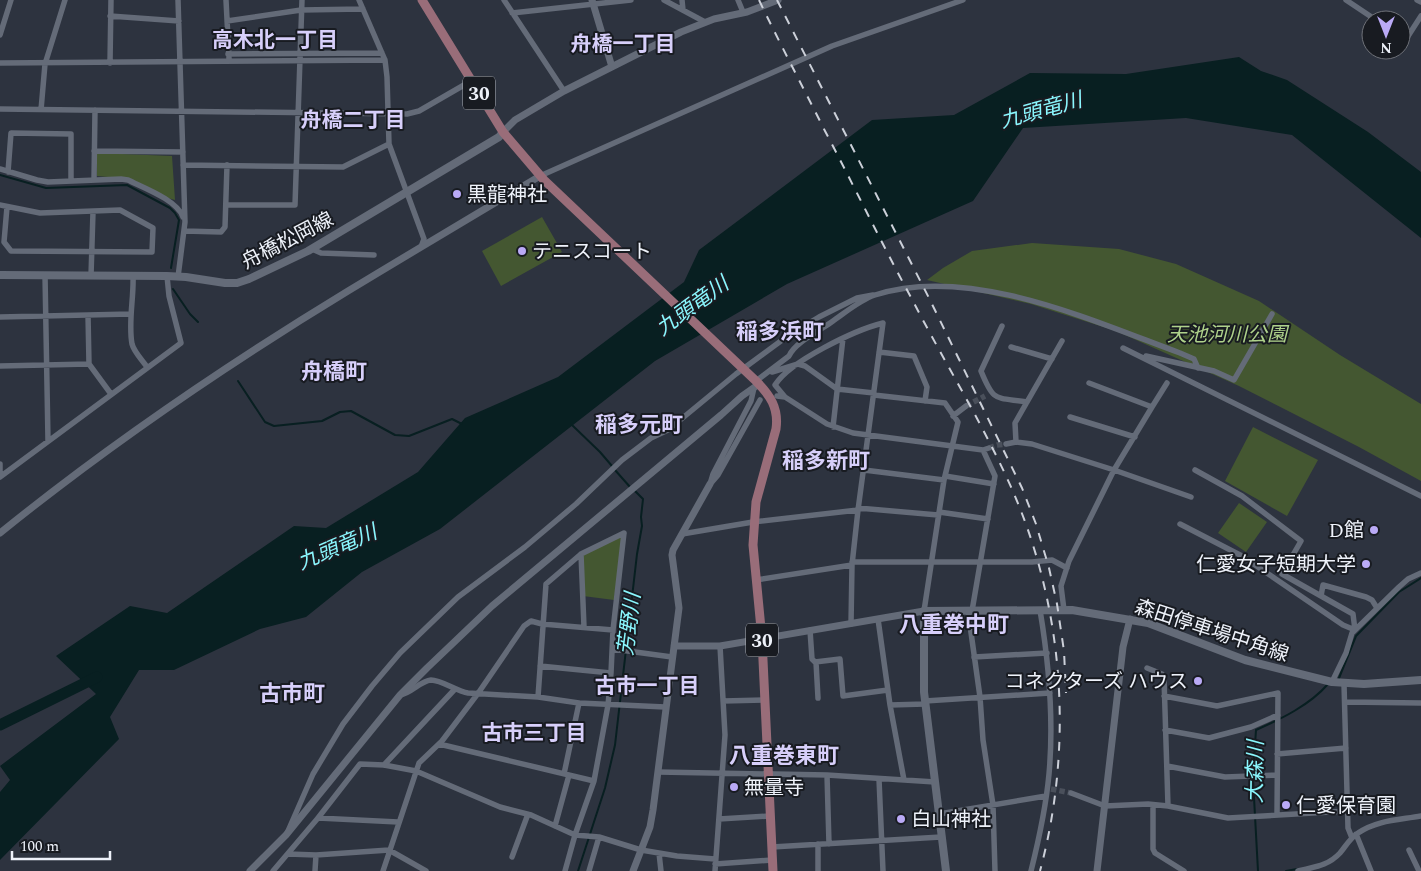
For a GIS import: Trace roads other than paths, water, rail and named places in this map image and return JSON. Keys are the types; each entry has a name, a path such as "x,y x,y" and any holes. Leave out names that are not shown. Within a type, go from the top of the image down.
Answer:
{"main road":[{"name":"30","path":"422,0 503,132 542,178 756,383 771,399 775,408 777,420 774,438 756,502 753,522 753,545 762,639 773,871"},
{"name":"舟橋松岡線","path":"0,275 167,276 225,283 249,280 312,249 499,137 503,132"},
{"name":"森田停車場中角線","path":"924,611 1064,610 1130,619 1148,623 1245,660 1332,682 1364,684 1421,680"},
{"path":"924,611 925,703 946,871"}],"street":[{"path":"0,35 11,0"},
{"path":"41,110 45,64 65,0"},
{"path":"110,63 111,0"},
{"path":"178,0 185,222 178,277"},
{"path":"226,0 229,61"},
{"path":"226,205 295,205 302,0"},
{"path":"359,0 385,60 388,77 389,144 424,239 420,248"},
{"path":"504,0 564,91"},
{"path":"512,13 592,2 631,0"},
{"path":"664,0 705,22"},
{"path":"682,0 683,10"},
{"path":"738,0 743,12"},
{"path":"503,132 515,120 564,91 681,32 705,22 778,0"},
{"path":"0,533 69,478 211,378 348,291 542,178 832,46 963,0"},
{"path":"1346,0 1361,10"},
{"path":"1417,0 1421,2"},
{"path":"592,2 612,67"},
{"path":"227,20 302,10 363,9"},
{"path":"110,16 179,21"},
{"path":"1411,32 1421,16"},
{"path":"228,54 382,53"},
{"path":"0,63 385,60"},
{"path":"0,109 407,114 419,111 471,81"},
{"path":"94,180 95,110"},
{"path":"8,172 11,133 71,134 71,181"},
{"path":"183,165 343,167 389,144"},
{"path":"94,151 182,152"},
{"path":"184,232 221,232 225,227 227,165"},
{"path":"0,169 37,180 128,180 172,203 182,213 185,222"},
{"path":"0,205 40,213 120,210 153,228 152,252 11,251 4,242 7,207"},
{"path":"91,276 93,212"},
{"path":"312,249 321,253 374,255"},
{"path":"45,275 48,441"},
{"path":"133,276 132,346 148,367"},
{"path":"0,477 181,342 169,296 167,276"},
{"path":"286,835 313,774 344,724 372,686 400,654 458,596 540,535 622,460 651,438 668,430 736,374 788,336 819,317 857,298 904,288 954,286 1035,302 1082,317 1194,359 1198,368"},
{"path":"250,871 286,835 400,695 492,606 640,484 789,356 805,340 873,295"},
{"path":"0,317 131,314"},
{"path":"1135,354 1214,371 1234,380 1272,314"},
{"path":"88,315 89,364 111,394"},
{"path":"850,624 852,564 858,509 869,436 883,323 843,338 786,372 775,385 785,397 833,427 869,436 986,449 995,476 970,611 983,740 993,805 995,871"},
{"path":"1002,326 981,371 989,392 995,397 1027,402"},
{"path":"833,427 843,338"},
{"path":"1016,442 1015,423 1062,341"},
{"path":"1011,347 1052,359"},
{"path":"1123,348 1421,496"},
{"path":"880,352 914,356 927,387 925,400"},
{"path":"0,366 89,364"},
{"path":"674,646 720,646 924,611 938,514 958,422 945,403 837,389 805,366 798,364 766,374"},
{"path":"710,484 713,474 751,401 756,383"},
{"path":"1089,383 1152,408"},
{"path":"1064,610 1061,586 1067,568 1114,470 1167,383"},
{"path":"985,396 992,394"},
{"path":"777,396 785,397"},
{"path":"633,871 650,827 679,608 672,555 673,550 760,400"},
{"path":"953,416 966,406"},
{"path":"1070,416 1135,437"},
{"path":"1006,444 1016,442 1032,444 1191,497"},
{"path":"0,464 0,477"},
{"path":"864,470 994,484"},
{"path":"1195,470 1242,496 1301,541 1282,574 1353,614 1354,630"},
{"path":"682,534 753,522 858,509 988,519"},
{"path":"1180,524 1242,556 1354,630"},
{"path":"538,698 546,584 581,554 624,533 613,630 608,705 594,782 575,835 565,871"},
{"path":"581,554 584,627"},
{"path":"756,580 852,564 1052,560 1067,568"},
{"path":"1332,682 1341,665 1354,630 1408,579 1421,573"},
{"path":"1321,596 1323,585 1366,597 1372,600 1377,608"},
{"path":"1031,871 1049,788 1050,693 1047,653 1040,610"},
{"path":"878,619 890,704 904,780"},
{"path":"1097,871 1123,647 1130,619"},
{"path":"383,871 419,763 439,744 479,692 524,626 532,621 542,624 613,630"},
{"path":"810,630 812,659 816,662 818,698"},
{"path":"715,871 725,735 720,646"},
{"path":"613,649 672,658"},
{"path":"974,657 1047,653"},
{"path":"816,662 840,659 843,696 888,690"},
{"path":"540,666 611,673"},
{"path":"1147,668 1162,674 1168,806"},
{"path":"400,695 408,694 429,680 434,680 468,693 479,692 608,705 665,707"},
{"path":"1344,684 1348,828 1354,836 1371,871"},
{"path":"384,765 455,689"},
{"path":"890,704 1050,693"},
{"path":"1164,696 1217,706 1278,693 1277,815"},
{"path":"723,701 765,700"},
{"path":"1345,702 1421,703"},
{"path":"556,826 580,703"},
{"path":"1165,730 1209,738 1278,718"},
{"path":"439,744 594,782"},
{"path":"1277,754 1346,748"},
{"path":"273,871 360,764 384,765 416,771 500,807 528,814 575,835 599,837 641,850 715,862 772,860"},
{"path":"1167,766 1225,777 1277,775"},
{"path":"658,772 828,775 934,782"},
{"path":"828,775 829,844"},
{"path":"879,779 883,871"},
{"path":"1071,793 1105,806 1168,806 1228,818 1348,812"},
{"path":"938,814 1046,796"},
{"path":"1153,805 1153,849 1184,871"},
{"path":"512,857 528,814"},
{"path":"719,819 770,816"},
{"path":"1298,871 1327,864 1339,854 1354,836 1378,823 1421,816"},
{"path":"318,818 398,822"},
{"path":"589,871 599,837"},
{"path":"772,847 941,837"},
{"path":"818,844 818,871"},
{"path":"288,854 316,855 389,850 426,871"},
{"path":"1409,850 1419,871"},
{"path":"659,853 661,871"},
{"path":"315,871 316,855"}],"water":[{"path":"1239,57 1261,71 1287,80 1368,132 1421,172 1421,238 1292,135 1186,118 1023,128 973,201 787,284 655,361 440,529 362,572 306,617 260,629 174,670 139,670 110,717 119,739 0,860 0,792 10,780 0,766 96,694 56,656 130,606 167,613 294,526 326,528 418,472 465,418 558,377 684,282 699,250 872,120 954,115 1030,73 1126,74"}],"waterway":[{"path":"0,175 46,188 127,185 170,208 179,220 171,268"},
{"path":"173,289 190,314 198,322"},
{"path":"238,381 265,422 274,426 322,421 340,412 351,411 395,435 409,436 452,419 462,424"},
{"name":"芳野川","path":"572,425 612,466"},
{"name":"芳野川","path":"615,470 630,487"},
{"name":"芳野川","path":"578,871 605,788 615,745 637,554 642,526 643,499 634,490"},
{"name":"大森川","path":"1339,678 1356,636 1399,592 1421,578"},
{"name":"九頭竜川","path":"0,725 97,677"},
{"name":"大森川","path":"1253,774 1256,730 1304,705 1328,684"},
{"name":"大森川","path":"1253,779 1258,871"},
{"name":"大森川","path":"1286,871 1297,869"}],"tunnel":[{"path":"966,406 985,396"},
{"path":"989,448 1006,444"},
{"path":"1051,789 1071,793"}],"railway":[{"path":"759,0 891,260 989,440 1029,532 1043,579 1052,628 1058,676 1060,726 1057,775 1051,823 1040,871"},
{"path":"777,0 929,298 1022,488 1036,524 1057,604 1064,651 1066,693"}],"place":[{"name":"黒龍神社","path":"457,194"},
{"name":"テニスコート","path":"522,251"},
{"name":"D館","path":"1374,530"},
{"name":"仁愛女子短期大学","path":"1366,564"},
{"name":"コネクターズ ハウス","path":"1198,681"},
{"name":"無量寺","path":"734,787"},
{"name":"仁愛保育園","path":"1286,805"},
{"name":"白山神社","path":"901,819"}],"district":[{"name":"高木北一丁目","path":"275,40"},
{"name":"舟橋一丁目","path":"623,44"},
{"name":"舟橋二丁目","path":"353,120"},
{"name":"稲多浜町","path":"780,331"},
{"name":"舟橋町","path":"334,371"},
{"name":"稲多元町","path":"639,424"},
{"name":"稲多新町","path":"826,460"},
{"name":"八重巻中町","path":"954,624"},
{"name":"古市一丁目","path":"647,686"},
{"name":"古市町","path":"292,693"},
{"name":"古市三丁目","path":"534,733"},
{"name":"八重巻東町","path":"784,755"}],"park label":[{"name":"天池河川公園","path":"1227,334"}]}
